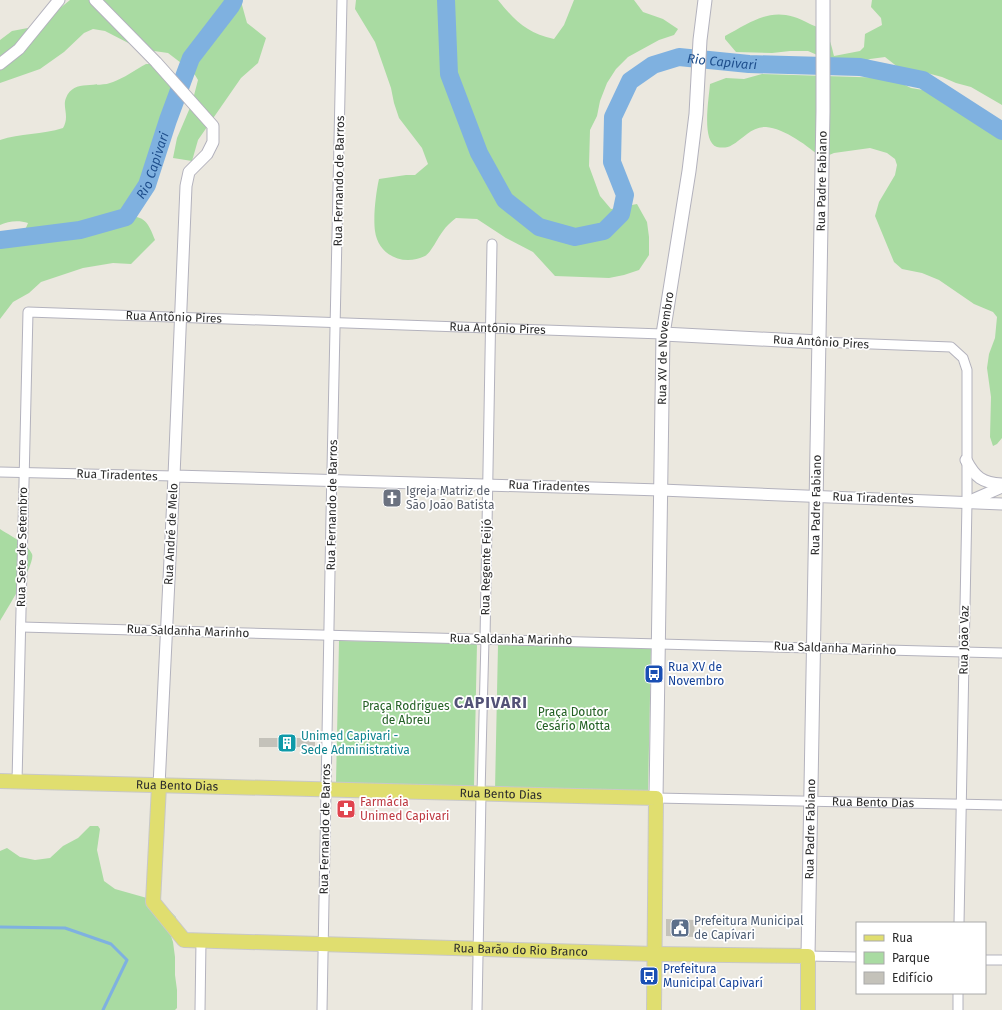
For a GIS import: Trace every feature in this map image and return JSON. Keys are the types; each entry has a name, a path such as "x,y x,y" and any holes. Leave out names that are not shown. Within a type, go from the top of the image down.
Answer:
{"main road":[{"name":"Rua XV de Novembro","path":"654,1010 658,643 664,334 689,171 696,114 700,40 705,0"},
{"name":"Rua Padre Fabiano","path":"808,1010 823,111 823,0"},
{"name":"Rua Antônio Pires","path":"664,334 819,342"},
{"name":"Rua Bento Dias","path":"0,782 656,798"},
{"name":"Rua André de Melo","path":"159,786 153,902 184,940"},
{"name":"Rua Barão do Rio Branco","path":"184,940 655,954 808,956"}],"street":[{"path":"0,64 19,49 59,0"},
{"name":"Rua André de Melo","path":"95,0 156,62 213,126 213,142 207,154 189,172 186,186 159,786"},
{"name":"Rua Fernando de Barros","path":"322,1010 325,790 342,0"},
{"name":"Rua Regente Feijó","path":"478,1010 492,244"},
{"name":"Rua Antônio Pires","path":"28,312 664,334"},
{"name":"Rua Sete de Setembro","path":"18,782 28,312"},
{"name":"Rua Antônio Pires","path":"819,342 952,347 963,358"},
{"name":"Rua João Vaz","path":"960,922 967,502 967,370 963,358"},
{"path":"966,460 972,471 980,479 1002,486"},
{"name":"Rua Tiradentes","path":"0,472 661,490 1002,504"},
{"path":"967,502 1002,486"},
{"name":"Rua Saldanha Marinho","path":"21,627 1002,653"},
{"name":"Rua Bento Dias","path":"656,798 1002,805"},
{"path":"200,1010 202,941"},
{"name":"Rua Barão do Rio Branco","path":"808,956 856,957"},
{"path":"986,960 1002,960"},
{"path":"958,994 958,1010"}],"green space":[{"path":"70,0 242,0 247,23 266,38 258,63 241,78 198,140 192,161 173,158 177,138 192,103 198,80 189,69 168,53 140,49 105,31 93,29 84,33 64,52 40,69 0,83 0,40 12,31 33,27 42,23"},
{"path":"356,0 498,0 516,20 529,30 554,39 564,25 574,0 634,0 643,12 663,19 678,29 674,35 659,40 628,57 616,69 607,83 600,101 597,116 590,130 589,166 600,196 611,209 637,204 647,222 649,255 639,270 609,278 555,276 533,252 506,238 477,219 456,218 446,227 430,252 417,259 400,259 393,257 386,252 381,247 375,231 375,205 379,179 415,175 428,164 422,148 399,118 391,88 375,42 355,9"},
{"path":"872,0 1002,0 1002,105 971,87 942,77 927,73 909,73 899,68 885,57 870,59 855,65 838,64 808,51 772,53 736,52 725,39 725,36 756,19 766,16 786,15 798,18 824,31 832,46 834,56 860,51 864,47 865,34 882,25 881,18 871,7"},
{"path":"146,64 159,64 170,69 174,77 175,94 163,140 150,168 124,206 122,212 126,216 138,217 145,221 148,224 155,240 131,264 113,263 83,268 41,282 29,293 13,302 0,319 0,248 20,235 28,223 14,221 0,225 0,140 63,128 66,120 65,101 74,88 113,82"},
{"path":"762,74 888,78 896,80 911,88 929,91 961,107 1002,137 1002,438 997,444 993,446 990,437 991,397 987,368 989,354 995,338 997,317 993,312 974,304 939,280 922,273 902,269 894,262 875,216 879,202 895,175 897,165 895,159 887,153 870,148 834,153 822,158 788,134 766,127 761,127 752,131 729,147 717,147 712,143 707,129 710,84 726,78 744,79"},
{"path":"0,529 27,547 32,554 32,559 30,567 20,587 0,621"},
{"name":"Praça Rodrigues de Abreu","path":"339,641 477,643 474,786 336,783"},
{"name":"Praça Doutor Cesário Motta","path":"498,645 651,648 648,793 495,790"},
{"path":"90,826 98,826 100,829 97,850 104,881 115,889 161,902 176,917 176,926 170,933 175,957 177,1008 175,1010 0,1010 0,851 7,848 20,857 35,860 50,858 63,846 78,838"}],"building":[{"name":"Unimed Capivari - Sede Administrativa","path":"259,738 315,738 315,747 259,747"},
{"name":"Farmácia Unimed Capivari","path":"355,802 356,815 337,816 337,803"},
{"name":"Prefeitura Municipal de Capívari","path":"666,919 695,920 694,937 666,936"}],"waterway":[{"name":"Rio Capivari","path":"0,240 80,230 126,217 147,185 168,120 191,58 234,0"},
{"name":"Rio Capivari","path":"446,0 449,74 479,153 505,200 539,227 575,237 604,231 621,214 625,195 612,162 613,117 630,81 653,65 679,57 749,64 860,67 923,80 1002,131"},
{"path":"0,927 65,928 111,944 127,960 103,1010"}],"place":[{"name":"Igreja Matriz de São João Batista","path":"392,498"},
{"name":"Rua XV de Novembro","path":"654,674"},
{"name":"Unimed Capivari - Sede Administrativa","path":"287,743"},
{"name":"Farmácia Unimed Capivari","path":"346,809"},
{"name":"Prefeitura Municipal de Capívari","path":"680,928"},
{"name":"Prefeitura Municipal Capivarí","path":"649,976"}],"district":[{"name":"CAPIVARI","path":"491,702"}]}
